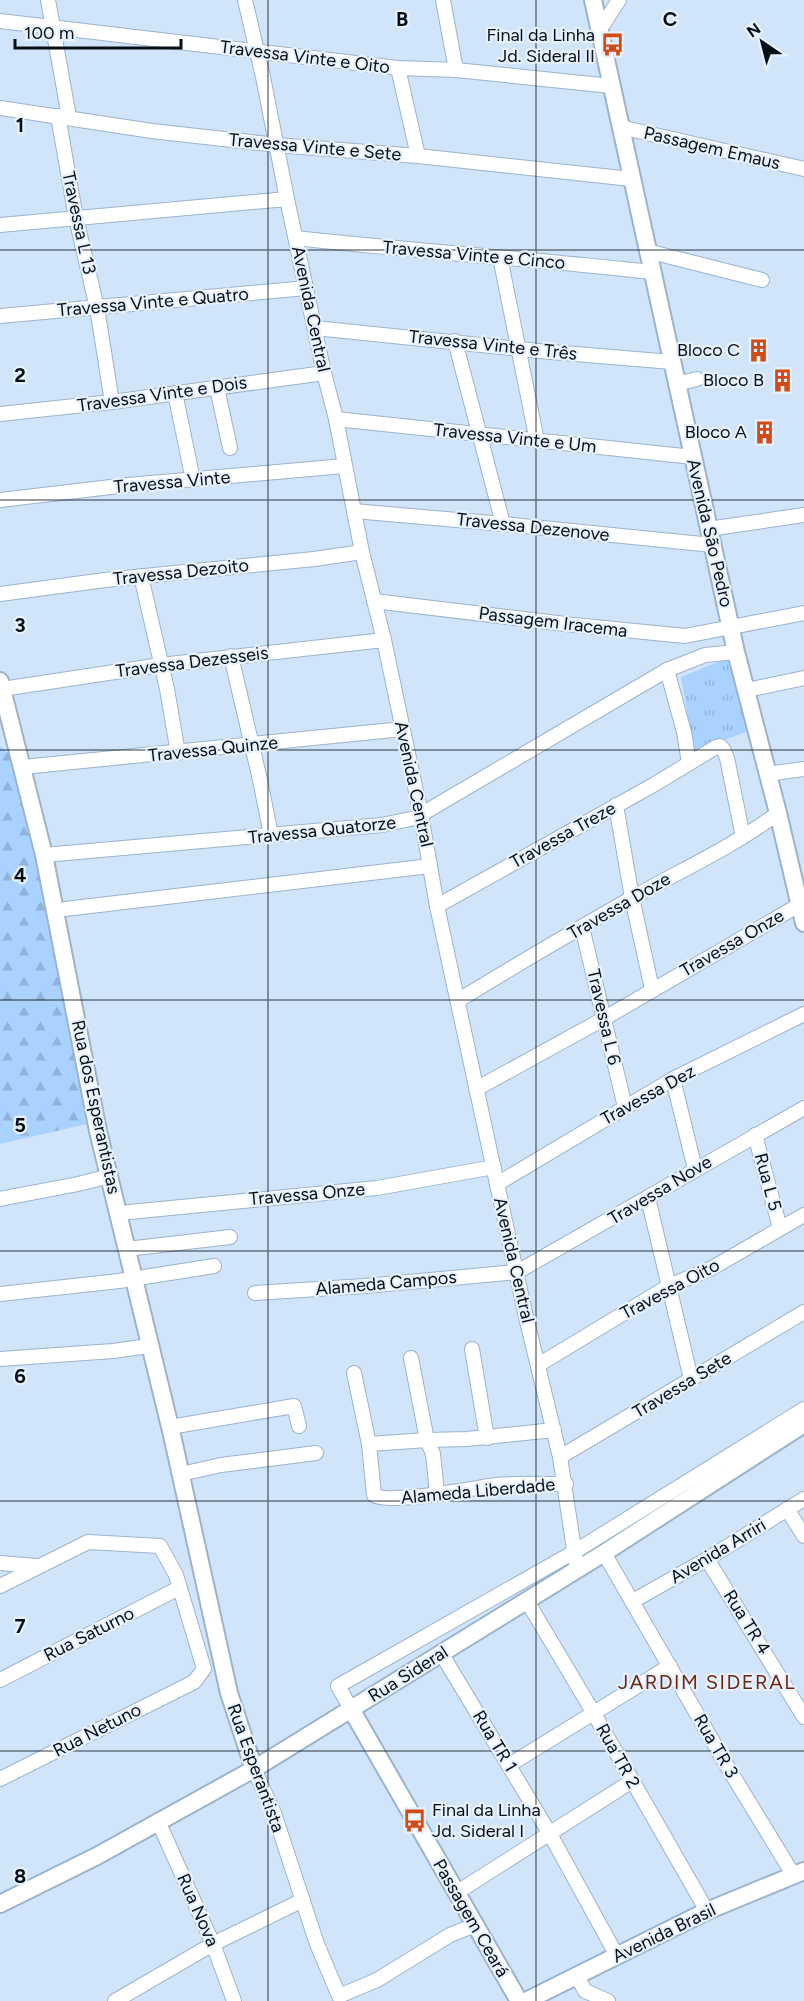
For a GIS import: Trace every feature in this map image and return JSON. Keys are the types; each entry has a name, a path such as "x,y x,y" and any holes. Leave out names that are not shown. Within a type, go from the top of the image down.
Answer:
{"main road":[{"name":"Avenida São Pedro","path":"593,0 736,652 804,923"},
{"name":"Rua dos Esperantistas","path":"1,685 44,855 96,1122 195,1533"},
{"name":"Rua Sideral","path":"0,1904 97,1856 254,1769 604,1553 804,1424"},
{"name":"Rua Esperantista","path":"195,1533 229,1693 254,1769"},
{"name":"Passagem Ceará","path":"351,1709 519,2001"},
{"name":"Avenida Brasil","path":"526,2001 581,1989 617,1956 707,1911 800,1876"}],"street":[{"name":"Travessa L 13","path":"48,0 76,218 97,308 111,402"},
{"name":"Avenida Central","path":"245,0 324,373 336,419 362,552 403,729 437,906 459,1000 496,1184 566,1484 577,1569"},
{"path":"443,0 456,70"},
{"path":"599,31 619,0"},
{"name":"Travessa Vinte e Oito","path":"0,21 398,68 456,70 611,86"},
{"path":"398,68 418,156"},
{"name":"Travessa Vinte e Sete","path":"0,108 153,131 277,145 418,156 631,179"},
{"name":"Passagem Emaus","path":"620,127 804,169"},
{"path":"0,225 287,199"},
{"name":"Travessa Vinte e Cinco","path":"296,238 390,249 651,272"},
{"path":"647,251 762,280"},
{"path":"500,257 537,441"},
{"name":"Travessa Vinte e Quatro","path":"0,316 307,288"},
{"name":"Travessa Vinte e Três","path":"315,328 672,362"},
{"path":"455,342 503,524"},
{"name":"Travessa Vinte e Dois","path":"0,414 111,402 324,373"},
{"path":"676,384 697,379"},
{"path":"217,388 230,448"},
{"path":"176,393 193,480"},
{"name":"Travessa Vinte e Um","path":"336,419 693,457"},
{"name":"Travessa Vinte","path":"0,500 344,466"},
{"name":"Travessa Dezenove","path":"354,511 503,524 710,537"},
{"path":"710,537 804,515"},
{"name":"Travessa Dezoito","path":"0,594 362,552"},
{"path":"141,576 161,665 177,753"},
{"name":"Passagem Iracema","path":"374,601 685,636 804,613"},
{"path":"685,636 688,641 690,660"},
{"name":"Travessa Dezesseis","path":"1,685 231,656 384,640"},
{"name":"Travessa Quatorze","path":"44,855 407,821 421,815 667,670 705,655 736,652"},
{"path":"231,656 271,835"},
{"path":"667,670 684,732 689,763"},
{"path":"747,690 804,678"},
{"name":"Travessa Quinze","path":"23,767 252,746 403,729"},
{"name":"Travessa Treze","path":"437,906 716,747 723,749 727,758 743,837"},
{"path":"767,774 804,769"},
{"path":"616,805 651,989"},
{"name":"Travessa Doze","path":"459,1000 632,898 743,837 778,813"},
{"path":"65,909 430,866"},
{"name":"Travessa Onze","path":"476,1089 605,1018 651,989 799,905"},
{"name":"Travessa L 6","path":"582,927 625,1107"},
{"name":"Travessa Dez","path":"496,1184 673,1079 804,1014"},
{"path":"673,1079 695,1169"},
{"name":"Travessa Nove","path":"517,1272 804,1108"},
{"name":"Rua L 5","path":"755,1135 780,1228"},
{"name":"Travessa Onze","path":"119,1213 377,1188 494,1167"},
{"path":"0,1199 67,1187 110,1176"},
{"path":"648,1198 691,1379"},
{"name":"Travessa Oito","path":"538,1365 669,1286 712,1268 804,1215"},
{"path":"126,1249 230,1238"},
{"path":"0,1294 133,1279 214,1266"},
{"name":"Alameda Campos","path":"255,1293 365,1286 517,1272"},
{"name":"Travessa Sete","path":"560,1457 804,1312"},
{"path":"0,1359 149,1346"},
{"path":"472,1349 487,1438"},
{"path":"411,1358 427,1440 433,1454 437,1493"},
{"path":"354,1373 369,1444 487,1438 554,1430"},
{"path":"170,1427 294,1406 299,1426"},
{"path":"351,1709 338,1686 573,1552 804,1409"},
{"name":"Alameda Liberdade","path":"369,1444 374,1495 377,1497 400,1498 497,1485 566,1484"},
{"path":"181,1474 221,1465 316,1453"},
{"name":"Avenida Arriri","path":"633,1601 707,1559 804,1499"},
{"path":"788,1509 804,1536"},
{"path":"0,1586 88,1542 160,1546 176,1575 179,1588"},
{"name":"Rua TR 3","path":"604,1553 727,1766 800,1876"},
{"name":"Rua TR 4","path":"707,1559 804,1717"},
{"path":"0,1563 39,1566"},
{"name":"Rua Saturno","path":"0,1680 179,1588"},
{"name":"Rua Netuno","path":"0,1779 194,1682 204,1669 179,1588"},
{"name":"Rua TR 2","path":"527,1601 707,1911"},
{"name":"Rua TR 1","path":"441,1653 550,1834 617,1956"},
{"path":"509,1765 670,1666"},
{"name":"Rua Esperantista","path":"254,1769 274,1813 317,1944 339,1996 377,1980 450,1935 475,1925"},
{"path":"456,1893 632,1781"},
{"name":"Rua Nova","path":"158,1821 213,1944 234,2001"},
{"path":"115,2001 213,1944 303,1900"},
{"path":"581,1989 608,2001"}],"green space":[{"path":"730,657 748,731 694,752 681,677"},
{"path":"0,746 16,760 96,1122 0,1144"}],"place":[{"name":"Final da Linha Jd. Sideral II","path":"613,45"},
{"name":"Bloco C","path":"758,350"},
{"name":"Bloco B","path":"782,380"},
{"name":"Bloco A","path":"765,432"},
{"name":"Final da Linha Jd. Sideral I","path":"414,1820"}],"district":[{"name":"JARDIM SIDERAL","path":"707,1682"}]}
